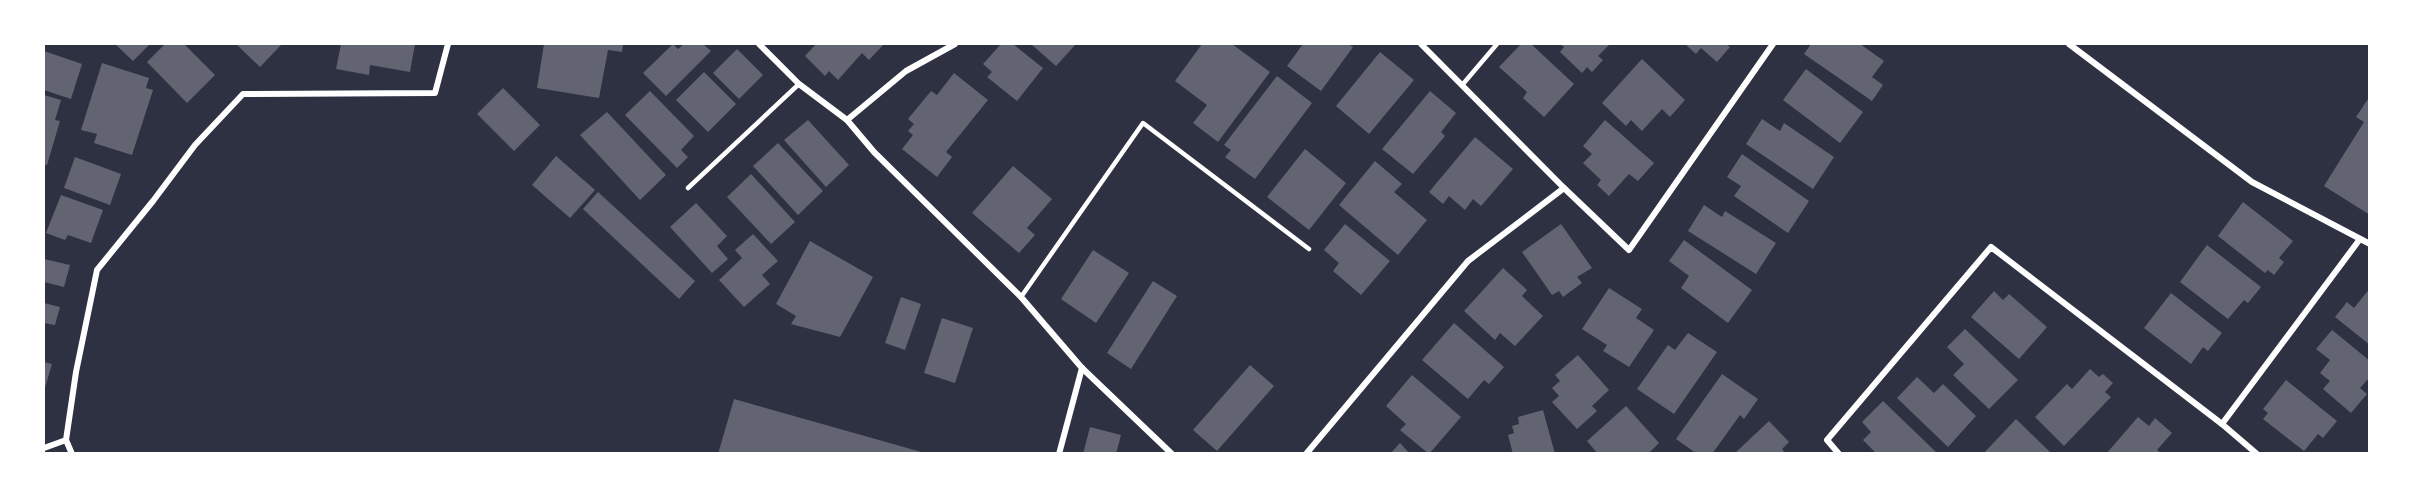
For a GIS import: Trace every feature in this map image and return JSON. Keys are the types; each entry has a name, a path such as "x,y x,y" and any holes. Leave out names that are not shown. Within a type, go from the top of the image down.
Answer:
{"street":[{"path":"72,453 66,440 76,372 97,270 195,145 243,94 435,93 448,44"},
{"path":"759,44 799,84 847,120 874,152 1021,297 1082,368 1172,453"},
{"path":"847,120 906,71 955,44"},
{"path":"1421,44 1629,250 1773,44"},
{"path":"2069,44 2252,182 2370,244"},
{"path":"1306,453 1468,261 1564,188"},
{"path":"2222,424 2360,239"},
{"path":"1839,453 1827,440 1991,247 2257,453"},
{"path":"1059,453 1082,368"},
{"path":"44,448 66,440"}],"lane":[{"path":"1463,84 1497,44"},
{"path":"688,188 799,84"},
{"path":"1021,297 1143,123 1309,249"}],"building":[{"path":"115,44 150,44 133,61"},
{"path":"165,44 184,44 215,75 187,103 147,62"},
{"path":"236,44 282,44 260,67"},
{"path":"341,44 415,44 410,72 370,65 369,75 336,69"},
{"path":"544,44 623,44 622,52 608,50 599,98 537,88"},
{"path":"673,44 678,49 684,44 703,44 711,51 666,96 643,73"},
{"path":"816,44 884,44 869,60 862,53 838,80 829,71 825,76 805,56"},
{"path":"1001,44 1013,44 1043,68 1017,101 987,77 992,72 983,64"},
{"path":"1031,44 1076,44 1056,66"},
{"path":"1202,44 1232,44 1270,72 1218,142 1193,123 1207,105 1175,81"},
{"path":"1303,44 1348,44 1353,47 1321,91 1287,66"},
{"path":"1521,44 1531,44 1574,84 1544,117 1523,98 1527,92 1499,67"},
{"path":"1560,44 1610,44 1598,56 1603,60 1592,72 1587,67 1582,73 1560,52 1564,47"},
{"path":"1685,44 1726,44 1730,47 1717,62 1701,48 1696,54"},
{"path":"1811,44 1860,44 1884,61 1872,77 1883,85 1872,101 1804,54"},
{"path":"737,49 763,75 739,99 713,73"},
{"path":"44,51 82,64 71,99 44,90"},
{"path":"1380,52 1414,80 1369,134 1336,106"},
{"path":"1642,59 1685,100 1670,117 1662,109 1642,131 1631,120 1626,126 1602,103"},
{"path":"102,63 149,78 146,88 153,90 132,155 94,143 97,134 81,130"},
{"path":"1806,69 1863,112 1840,143 1783,100"},
{"path":"704,72 736,104 708,132 676,100"},
{"path":"954,73 988,100 946,152 952,157 937,177 902,149 913,135 908,131 914,124 908,119 931,91 937,95"},
{"path":"1277,76 1312,103 1255,179 1225,157 1231,150 1224,145"},
{"path":"503,88 540,125 514,151 477,114"},
{"path":"650,91 694,136 681,150 688,157 677,168 625,115"},
{"path":"1430,91 1456,113 1441,132 1445,136 1413,174 1382,149"},
{"path":"44,95 61,100 55,120 60,121 47,165 44,164"},
{"path":"2370,96 2370,215 2324,186 2364,122 2356,117"},
{"path":"607,112 666,175 640,200 580,135"},
{"path":"1762,119 1780,131 1784,123 1834,157 1813,189 1746,144"},
{"path":"808,120 849,165 826,187 784,140"},
{"path":"1605,120 1654,163 1638,181 1629,174 1609,196 1597,185 1601,180 1583,163 1592,154 1583,146"},
{"path":"1475,137 1513,169 1481,206 1473,199 1465,210 1449,196 1443,204 1429,192"},
{"path":"778,143 823,191 798,215 753,166"},
{"path":"1305,149 1346,183 1309,230 1267,197"},
{"path":"1742,154 1809,201 1788,233 1734,196 1741,186 1727,177"},
{"path":"556,156 595,190 570,218 532,185"},
{"path":"75,157 121,174 110,205 64,188"},
{"path":"1375,161 1402,184 1394,192 1427,220 1398,255 1339,205"},
{"path":"1013,166 1052,199 1027,228 1035,235 1019,253 972,213"},
{"path":"751,174 795,222 771,244 727,197"},
{"path":"598,192 695,281 679,299 583,209"},
{"path":"61,195 103,210 91,243 68,235 65,240 46,233"},
{"path":"2243,202 2293,241 2279,258 2284,262 2274,275 2268,270 2265,273 2218,236"},
{"path":"696,203 727,236 717,246 728,259 712,273 670,227"},
{"path":"1704,205 1722,217 1725,211 1776,243 1756,274 1688,231"},
{"path":"1345,224 1390,261 1361,295 1333,271 1339,263 1324,250"},
{"path":"1561,224 1592,268 1577,277 1582,283 1563,297 1559,291 1552,295 1522,252"},
{"path":"753,234 778,261 762,275 770,284 744,307 719,280 742,258 735,250"},
{"path":"1684,240 1752,290 1728,323 1681,288 1689,276 1669,261"},
{"path":"810,241 873,277 840,337 791,324 796,316 776,304"},
{"path":"2207,245 2261,287 2248,303 2244,300 2228,319 2180,282"},
{"path":"1093,250 1129,273 1096,323 1061,299"},
{"path":"44,259 70,265 64,287 44,282"},
{"path":"1503,268 1527,290 1522,296 1543,316 1515,346 1500,333 1495,340 1464,311"},
{"path":"1153,281 1177,296 1131,369 1107,353"},
{"path":"1609,288 1642,309 1636,318 1654,330 1629,367 1603,351 1607,345 1582,329"},
{"path":"2370,288 2370,345 2335,317 2347,302 2354,308"},
{"path":"1994,291 2003,300 2009,294 2047,327 2019,359 1971,317"},
{"path":"2171,293 2222,333 2208,351 2203,347 2191,364 2144,328"},
{"path":"901,297 921,304 905,350 885,343"},
{"path":"44,303 60,307 55,325 44,323"},
{"path":"942,318 973,328 955,383 924,373"},
{"path":"1454,323 1504,367 1489,384 1484,380 1468,399 1422,360"},
{"path":"1965,329 2018,380 1989,409 1953,375 1964,364 1947,347"},
{"path":"2332,330 2370,361 2370,377 2360,388 2367,394 2351,413 2323,389 2330,381 2320,373 2330,360 2316,349"},
{"path":"1688,333 1717,352 1674,414 1637,389 1668,345 1675,350"},
{"path":"1578,355 1609,390 1592,406 1597,411 1577,429 1552,402 1559,396 1552,388 1560,381 1555,375"},
{"path":"44,362 52,364 44,391"},
{"path":"1250,365 1274,386 1217,451 1193,430"},
{"path":"2090,369 2099,377 2103,374 2113,383 2105,392 2111,397 2064,446 2035,417 2067,384 2072,389"},
{"path":"1722,374 1758,399 1744,419 1740,415 1712,454 1697,454 1676,439"},
{"path":"1412,375 1461,417 1429,454 1400,430 1406,424 1386,406"},
{"path":"1917,377 1934,393 1943,384 1976,416 1948,447 1897,398"},
{"path":"2286,380 2337,421 2323,438 2318,434 2304,451 2263,419 2268,413 2263,409"},
{"path":"734,399 925,453 925,454 718,454"},
{"path":"1883,401 1936,452 1934,454 1877,454 1863,440 1871,432 1862,422"},
{"path":"1626,406 1659,443 1648,454 1598,454 1587,441"},
{"path":"1543,410 1555,454 1513,454 1508,435 1514,433 1512,426 1519,424 1518,417"},
{"path":"2138,417 2149,426 2155,418 2172,433 2157,450 2162,454 2106,454"},
{"path":"2016,419 2052,454 1983,454"},
{"path":"1769,421 1789,442 1782,449 1786,454 1734,454"},
{"path":"1090,427 1121,435 1116,454 1083,454"},
{"path":"1400,443 1410,454 1390,454"}]}
